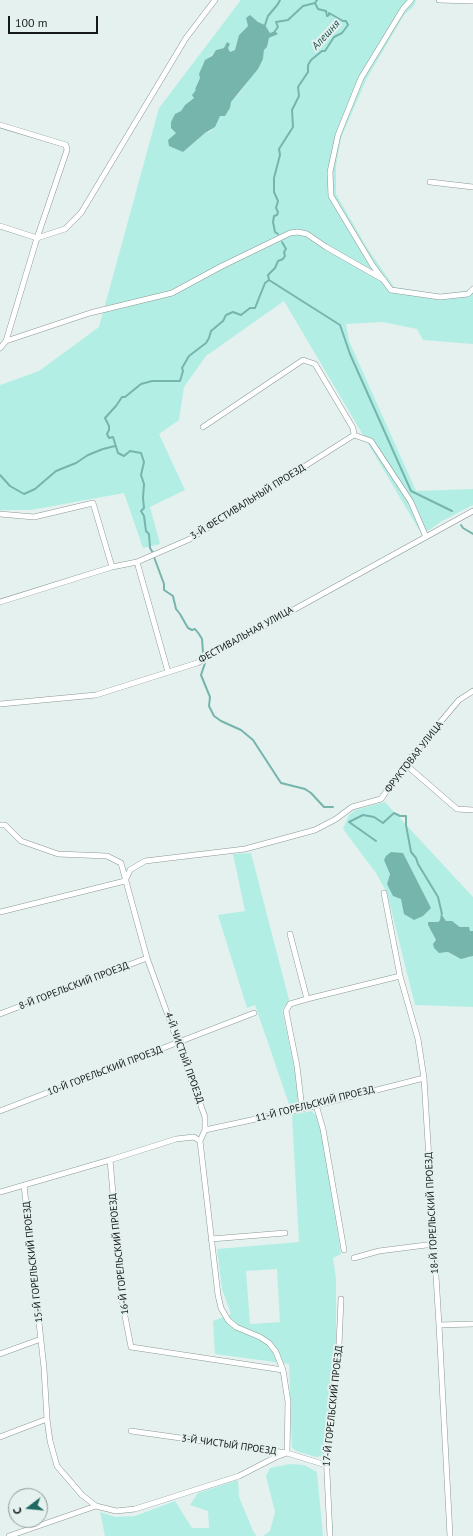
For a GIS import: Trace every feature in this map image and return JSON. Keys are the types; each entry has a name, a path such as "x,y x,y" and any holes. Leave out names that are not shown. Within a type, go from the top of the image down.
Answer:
{"street":[{"path":"0,226 37,238 65,230 81,213 186,38 215,0"},
{"path":"411,0 403,9 361,78 338,135 330,172 332,196 373,266 391,290 440,297 468,294 473,289"},
{"path":"439,0 473,1"},
{"path":"0,125 66,145 67,150 0,348"},
{"path":"430,182 473,187"},
{"path":"3,342 90,313 172,293 222,266 290,233 298,232 307,234 326,247 384,280"},
{"path":"203,426 303,360 315,364 353,428 354,434 371,441 411,502 426,537"},
{"name":"3-Й ФЕСТИВАЛЬНЫЙ ПРОЕЗД","path":"0,602 112,567 138,562 190,539 354,434"},
{"path":"0,514 34,517 93,503 112,567"},
{"name":"ФЕСТИВАЛЬНАЯ УЛИЦА","path":"0,704 96,695 197,663 473,511"},
{"path":"138,562 168,672"},
{"name":"ФРУКТОВАЯ УЛИЦА","path":"125,881 130,870 145,861 245,849 315,830 336,819 352,807 381,799 405,764 459,700 473,691"},
{"path":"405,764 457,809 473,810"},
{"name":"4-Й ЧИСТЫЙ ПРОЕЗД","path":"0,825 5,825 21,841 58,854 107,856 121,863 147,958 205,1117 205,1130"},
{"path":"0,912 125,881"},
{"name":"18-Й ГОРЕЛЬСКИЙ ПРОЕЗД","path":"384,893 400,976 418,1039 424,1078 450,1536"},
{"path":"290,934 307,999"},
{"name":"8-Й ГОРЕЛЬСКИЙ ПРОЕЗД","path":"0,1014 147,958"},
{"path":"302,1108 286,1011 290,1004 400,976"},
{"name":"10-Й ГОРЕЛЬСКИЙ ПРОЕЗД","path":"0,1111 254,1013"},
{"name":"11-Й ГОРЕЛЬСКИЙ ПРОЕЗД","path":"205,1130 316,1105 424,1078"},
{"path":"316,1105 323,1129 344,1250"},
{"path":"205,1130 200,1141 218,1295 221,1308 228,1320 236,1327 260,1336 269,1343 276,1352 283,1370 288,1402 288,1453"},
{"path":"0,1192 176,1139 194,1137 200,1141"},
{"name":"16-Й ГОРЕЛЬСКИЙ ПРОЕЗД","path":"110,1160 123,1306 131,1347 283,1370"},
{"name":"15-Й ГОРЕЛЬСКИЙ ПРОЕЗД","path":"24,1185 41,1339 50,1441 57,1466 82,1495 96,1506 116,1511 135,1509 239,1476 276,1457 288,1453"},
{"path":"211,1239 285,1233"},
{"path":"354,1258 379,1251 434,1244"},
{"name":"17-Й ГОРЕЛЬСКИЙ ПРОЕЗД","path":"330,1536 326,1452 339,1345 341,1299"},
{"path":"439,1325 473,1324"},
{"path":"0,1354 41,1339"},
{"path":"0,1437 47,1419"},
{"name":"3-Й ЧИСТЫЙ ПРОЕЗД","path":"130,1431 288,1453 326,1466"},
{"path":"9,1536 96,1506"}],"shaded area":[{"path":"241,0 416,0 414,6 404,15 367,78 341,138 336,166 336,194 366,246 394,287 440,294 473,290 473,344 423,340 417,329 383,322 346,324 349,341 416,491 473,489 473,505 442,521 422,535 284,301 206,356 184,387 179,420 159,434 185,490 150,507 160,544 143,548 124,493 31,510 0,511 0,385 39,371 99,327 159,108","holes":["250,15 258,22 265,25 273,37 269,38 267,47 264,50 263,59 241,91 231,102 230,108 225,116 220,116 211,131 205,133 183,152 168,140 176,133 181,111 185,105 194,98 195,88 200,78 203,64 216,50 224,48 228,48 230,52 235,50 239,35 248,26"]},
{"path":"250,15 258,22 265,25 270,33 275,31 278,34 269,38 267,47 264,50 263,59 258,69 231,102 230,108 225,116 220,116 215,127 205,133 183,152 169,146 168,140 176,133 171,128 171,122 175,114 181,111 185,105 194,98 192,95 196,90 195,89 200,78 199,74 205,60 212,56 216,50 224,48 227,42 230,44 228,48 230,52 235,50 239,35 248,26 246,18"},
{"path":"385,802 473,897 473,931 470,931 469,927 460,927 455,923 446,921 443,914 438,922 429,922 428,925 443,953 448,952 457,957 468,958 473,956 473,1007 415,1005 387,893 376,873 343,829 349,815 355,810","holes":["390,874 414,920 401,899 387,884"]},
{"path":"391,852 403,853 431,908 423,916 414,920 404,914 401,899 393,896 387,884 390,874 384,860"},
{"path":"251,853 289,1000 282,1010 294,1067 299,1106 290,1107 255,1005 247,1008 218,915 245,911 233,854"},
{"path":"441,913 446,921 452,921 460,927 469,927 470,931 473,931 473,956 461,959 448,952 439,953 434,948 433,944 436,940 428,925 428,922 438,922 440,920"},
{"path":"312,1111 316,1116 321,1129 341,1254 333,1258 336,1278 336,1343 323,1456 316,1457 296,1451 292,1448 289,1364 215,1354 213,1321 231,1314 222,1289 217,1249 299,1242 292,1115","holes":["277,1269 280,1322 250,1324 246,1271"]},
{"path":"290,1464 304,1465 317,1472 323,1536 263,1536 270,1531 275,1512 266,1476 270,1468"},
{"path":"238,1480 239,1497 254,1533 257,1536 105,1536 100,1512 115,1517 135,1516 175,1501 192,1528 209,1528 208,1511 190,1505 198,1493"}],"waterway":[{"path":"265,25 268,16 280,0"},
{"name":"Алешня","path":"278,234 275,232 273,222 274,216 277,215 278,212 276,208 278,201 274,192 274,178 280,155 279,149 293,127 292,110 299,96 298,87 308,72 308,65 311,60 322,51 325,51 334,37 342,33 348,25 346,21 343,21 329,13 327,16 326,11 318,9 315,3 317,0"},
{"path":"275,31 278,27 276,22 288,20 303,6 315,3"},
{"name":"Алешня","path":"153,553 150,548 149,534 146,531 144,516 141,511 144,508 144,484 141,475 144,462 141,453 130,451 124,456 118,453 113,437 109,438 107,434 109,426 105,418 122,397 125,397 141,384 152,381 180,381 183,371 182,368 189,356 206,343 211,331 223,321 226,315 233,312 241,315 250,308 255,308 265,283 269,280 268,275 275,268 278,261 283,259 285,256 284,252 286,249 282,242"},
{"path":"269,280 340,325 350,354 411,491 452,511"},
{"path":"0,475 10,486 24,494 35,489 56,471 76,463 88,455 115,446"},
{"path":"461,525 473,534"},
{"path":"154,557 164,584 164,590 173,596 176,609 188,628 192,630 195,629 199,634 202,639 203,652"},
{"path":"205,663 201,675 210,697 209,706 214,716 221,721 241,730 253,740 281,783 305,789 311,793 324,807 333,807"},
{"path":"349,822 363,815 374,817 383,823 394,813 400,816 406,816 406,825 411,852 416,858 418,864 438,897 442,914"},
{"path":"349,822 376,841"}]}
